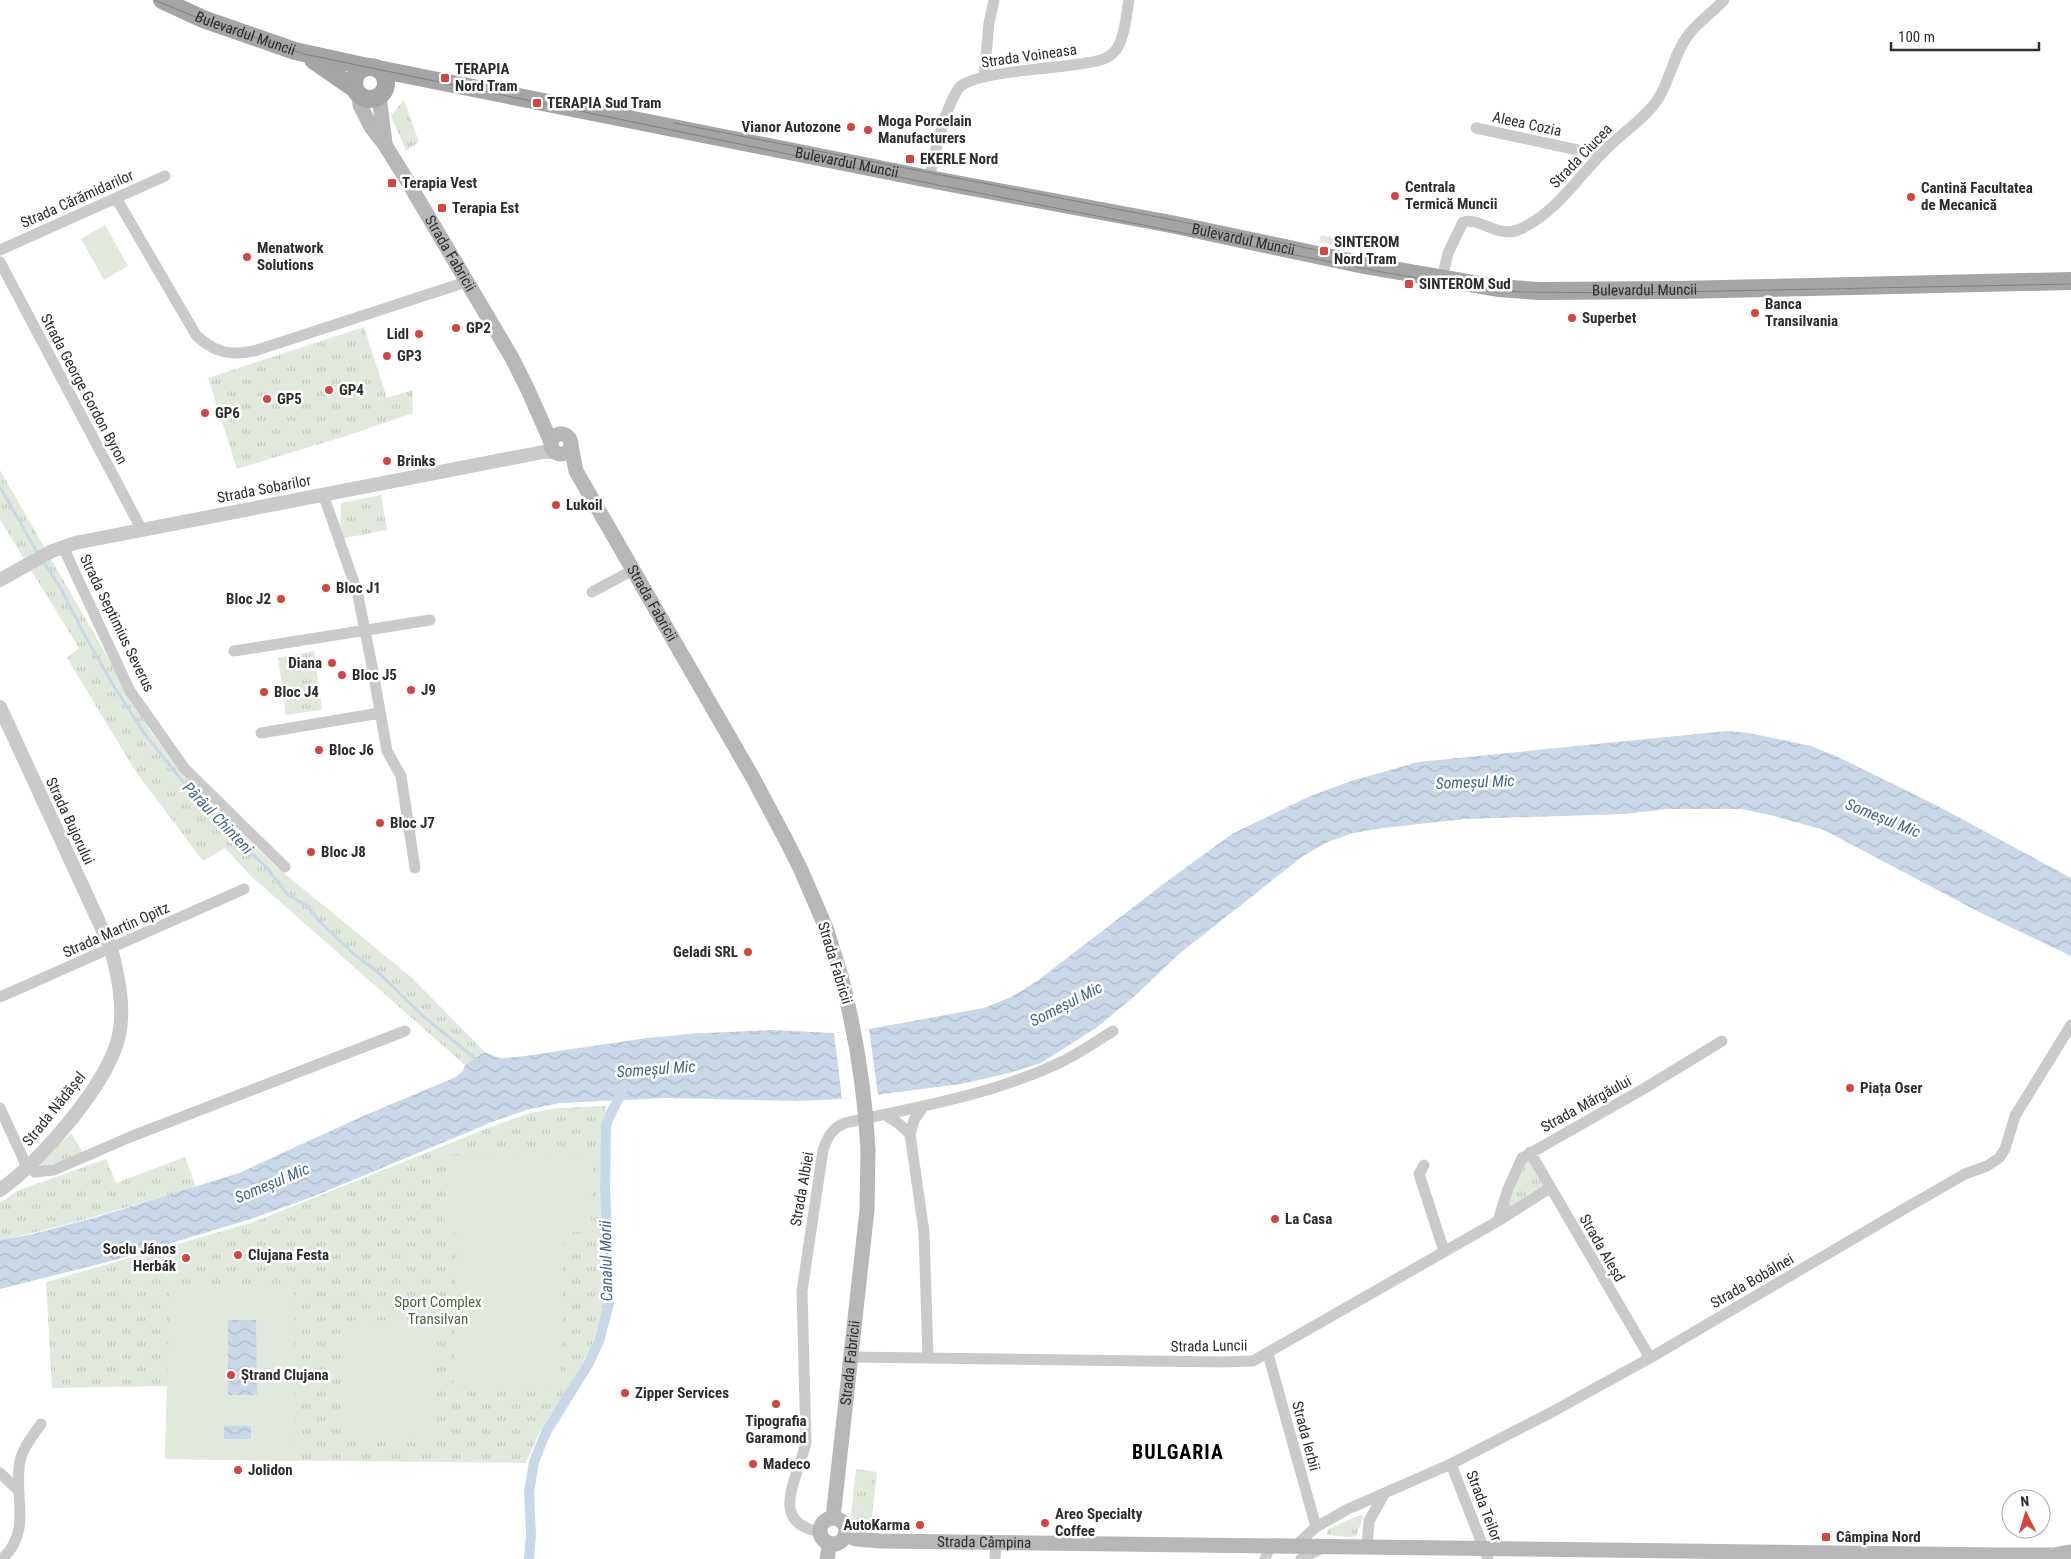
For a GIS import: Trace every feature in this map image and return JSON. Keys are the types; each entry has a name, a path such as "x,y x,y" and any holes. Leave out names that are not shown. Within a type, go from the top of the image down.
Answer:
{"main road":[{"name":"Bulevardul Muncii","path":"162,0 203,19 302,53 929,179 1171,224 1442,279 1498,288 1539,291 2071,281"},
{"name":"Bulevardul Muncii","path":"302,53 357,92"},
{"path":"362,68 373,68 382,72 386,82 381,94 367,98 357,92 356,75 362,68"},
{"name":"Bulevardul Muncii","path":"381,94 407,83 428,79"},
{"name":"Strada Fabricii","path":"357,92 360,105 370,127 385,145 512,358 528,390 551,450 574,468"},
{"name":"Strada Fabricii","path":"381,94 385,145"},
{"name":"Strada Fabricii","path":"528,390 568,441 574,468 749,770 787,842 826,928 854,1023 861,1066 868,1142 867,1210 833,1518"},
{"path":"551,450 564,454 568,441"},
{"path":"825,1538 837,1543 845,1535 846,1528 842,1522 833,1518 824,1522 825,1538 827,1559"},
{"name":"Strada Câmpina","path":"845,1535 865,1541 996,1543 1267,1553 1298,1553 1325,1546 1486,1554 2054,1555 2071,1552"},
{"name":"Strada Câmpina","path":"2054,1555 2069,1559"}],"street":[{"path":"984,76 989,23 994,0"},
{"name":"Strada Voineasa","path":"929,179 946,116 961,86 984,76 1056,68 1092,62 1109,56 1119,45 1129,0"},
{"name":"Strada Ciucea","path":"1442,279 1448,253 1463,222 1474,222 1505,232 1525,226 1546,212 1558,201 1614,141 1650,110 1666,83 1683,42 1696,26 1724,0"},
{"name":"Aleea Cozia","path":"1476,128 1601,155"},
{"name":"Strada Cărămidarilor","path":"0,250 166,176"},
{"path":"116,198 196,335 206,345 225,353 235,354 254,351 466,282"},
{"name":"Strada George Gordon Byron","path":"0,262 142,530"},
{"name":"Strada Sobarilor","path":"0,580 58,549 142,530 551,450"},
{"path":"323,494 357,591 387,751 401,776 415,868"},
{"name":"Strada Septimius Severus","path":"58,549 130,691 185,768 285,867"},
{"path":"592,592 633,570"},
{"path":"234,652 430,620"},
{"name":"Strada Bujorului","path":"0,707 111,948"},
{"path":"261,733 380,713"},
{"name":"Strada Martin Opitz","path":"0,997 244,889"},
{"name":"Strada Nădășel","path":"0,1190 27,1167 78,1110 112,1058 119,1034 121,1011 119,988 111,948"},
{"name":"Strada Bobâlnei","path":"1298,1553 1316,1527 1348,1509 1383,1496 1451,1464 1550,1413 1650,1358 1965,1174 1987,1166 1999,1158 2006,1149 2015,1116 2071,1026"},
{"path":"0,1108 27,1167 35,1172 54,1170 130,1137 405,1031"},
{"name":"Strada Albiei","path":"825,1538 797,1524 791,1514 790,1507 794,1480 804,1456 806,1442 802,1297 805,1258 823,1150 827,1138 838,1126 973,1095 1041,1071 1060,1063 1113,1031"},
{"name":"Strada Mărgăului","path":"1498,1221 1522,1158 1645,1088 1722,1041"},
{"path":"923,1107 914,1120 910,1134 924,1232 928,1358"},
{"path":"884,1114 910,1134"},
{"name":"Strada Aleșd","path":"1530,1152 1650,1358"},
{"path":"1424,1164 1419,1174 1444,1251"},
{"name":"Strada Luncii","path":"851,1357 1245,1362 1268,1354 1498,1221 1550,1188"},
{"name":"Strada Ierbii","path":"1268,1354 1316,1527"},
{"path":"2,1559 11,1551 18,1539 20,1524 18,1474 20,1458 25,1447 41,1424"},
{"name":"Strada Teilor","path":"1451,1464 1486,1554"},
{"path":"0,1473 19,1491"},
{"path":"1367,1548 1368,1521 1383,1496"},
{"path":"995,1559 996,1543"}],"green space":[{"path":"404,100 419,142 406,151 391,116"},
{"path":"105,225 128,266 104,280 81,239"},
{"path":"1321,235 1355,242 1351,249 1319,242"},
{"path":"364,327 387,398 412,390 413,413 343,437 237,469 208,378"},
{"path":"0,470 149,729 185,777 274,865 411,977 485,1052 465,1065 252,877 225,848 203,861 136,772 67,658 79,648 0,520"},
{"path":"381,495 387,530 340,539 341,503"},
{"path":"314,651 322,710 286,715 278,658"},
{"name":"Sport Complex Transilvan","path":"606,1106 600,1176 602,1232 599,1247 604,1307 590,1350 567,1391 540,1431 526,1463 165,1459 167,1386 52,1388 46,1282 254,1222 498,1124 530,1113 558,1108"},
{"path":"71,1133 83,1153 65,1161 41,1167 39,1164"},
{"path":"593,1154 591,1232 565,1232 560,1390 453,1388 457,1233 444,1232 447,1156"},
{"path":"185,1157 196,1187 74,1222 0,1240 0,1203 17,1191 106,1159 116,1183"},
{"path":"1527,1158 1546,1188 1504,1213"},
{"name":"Ștrand Clujana","path":"170,1287 294,1287 295,1461 165,1459"},
{"path":"434,1319 434,1378 438,1436 341,1435 341,1321"},
{"path":"856,1469 877,1472 871,1525 850,1523"},
{"path":"1360,1515 1363,1518 1356,1536 1327,1535 1328,1529"}],"water":[{"name":"Someșul Mic","path":"1727,731 1749,733 1811,746 1838,757 1936,805 2071,878 2071,956 1981,913 1824,830 1741,809 1668,809 1624,814 1465,819 1383,828 1353,833 1328,842 1303,856 1179,954 1136,995 1096,1028 1041,1063 1009,1073 961,1084 844,1099 797,1101 666,1098 560,1103 530,1109 497,1120 312,1197 251,1219 115,1260 0,1289 0,1240 33,1234 97,1217 239,1173 363,1116 456,1077 463,1071 465,1065 485,1052 499,1058 518,1057 687,1034 771,1030 834,1033 869,1029 984,1008 1011,997 1037,981 1232,834 1308,797 1351,781 1418,762"},
{"path":"228,1320 256,1320 257,1395 228,1395"},
{"path":"224,1426 251,1426 251,1439 224,1439"}],"pier":[{"path":"869,1029 878,1095 842,1099 834,1033"}],"waterway":[{"name":"Pârâul Chinteni","path":"0,487 38,554"},
{"name":"Pârâul Chinteni","path":"43,561 60,587 115,688 144,733 203,807 268,869 287,894 307,906 321,923 354,954 380,974 424,1017 477,1060"},
{"name":"Canalul Morii","path":"529,1559 531,1534 529,1492 534,1462 546,1432 589,1363 599,1341 609,1304 605,1244 607,1231 605,1189 606,1127 623,1088"}],"tram line":[{"path":"154,0 203,20 304,54 928,183 1382,272 1464,286 1520,292 1625,293 2071,284"},
{"path":"674,123 1173,220 1398,267"}],"place":[{"name":"TERAPIA Nord Tram","path":"445,78"},
{"name":"TERAPIA Sud Tram","path":"537,103"},
{"name":"Vianor Autozone","path":"851,127"},
{"name":"Moga Porcelain Manufacturers","path":"868,130"},
{"name":"EKERLE Nord","path":"910,159"},
{"name":"Terapia Vest","path":"392,183"},
{"name":"Centrala Termică Muncii","path":"1395,196"},
{"name":"Cantină Facultatea de Mecanică","path":"1911,197"},
{"name":"Terapia Est","path":"442,208"},
{"name":"SINTEROM Nord Tram","path":"1324,251"},
{"name":"Menatwork Solutions","path":"247,257"},
{"name":"SINTEROM Sud","path":"1409,284"},
{"name":"Banca Transilvania","path":"1755,313"},
{"name":"Superbet","path":"1572,318"},
{"name":"GP2","path":"456,328"},
{"name":"Lidl","path":"419,334"},
{"name":"GP3","path":"387,356"},
{"name":"GP4","path":"329,390"},
{"name":"GP5","path":"267,399"},
{"name":"GP6","path":"205,413"},
{"name":"Brinks","path":"387,461"},
{"name":"Lukoil","path":"556,505"},
{"name":"Bloc J1","path":"326,588"},
{"name":"Bloc J2","path":"281,599"},
{"name":"Diana","path":"332,663"},
{"name":"Bloc J5","path":"342,675"},
{"name":"J9","path":"411,690"},
{"name":"Bloc J4","path":"264,692"},
{"name":"Bloc J6","path":"319,750"},
{"name":"Bloc J7","path":"380,823"},
{"name":"Bloc J8","path":"311,852"},
{"name":"Geladi SRL","path":"748,952"},
{"name":"Piața Oser","path":"1850,1088"},
{"name":"La Casa","path":"1275,1219"},
{"name":"Clujana Festa","path":"238,1255"},
{"name":"Soclu János Herbák","path":"186,1258"},
{"name":"Ștrand Clujana","path":"231,1375"},
{"name":"Zipper Services","path":"625,1393"},
{"name":"Tipografia Garamond","path":"776,1404"},
{"name":"Madeco","path":"753,1464"},
{"name":"Jolidon","path":"238,1470"},
{"name":"Areo Specialty Coffee","path":"1045,1523"},
{"name":"AutoKarma","path":"920,1525"},
{"name":"Câmpina Nord","path":"1826,1537"}],"district":[{"name":"BULGARIA","path":"1178,1452"}]}
